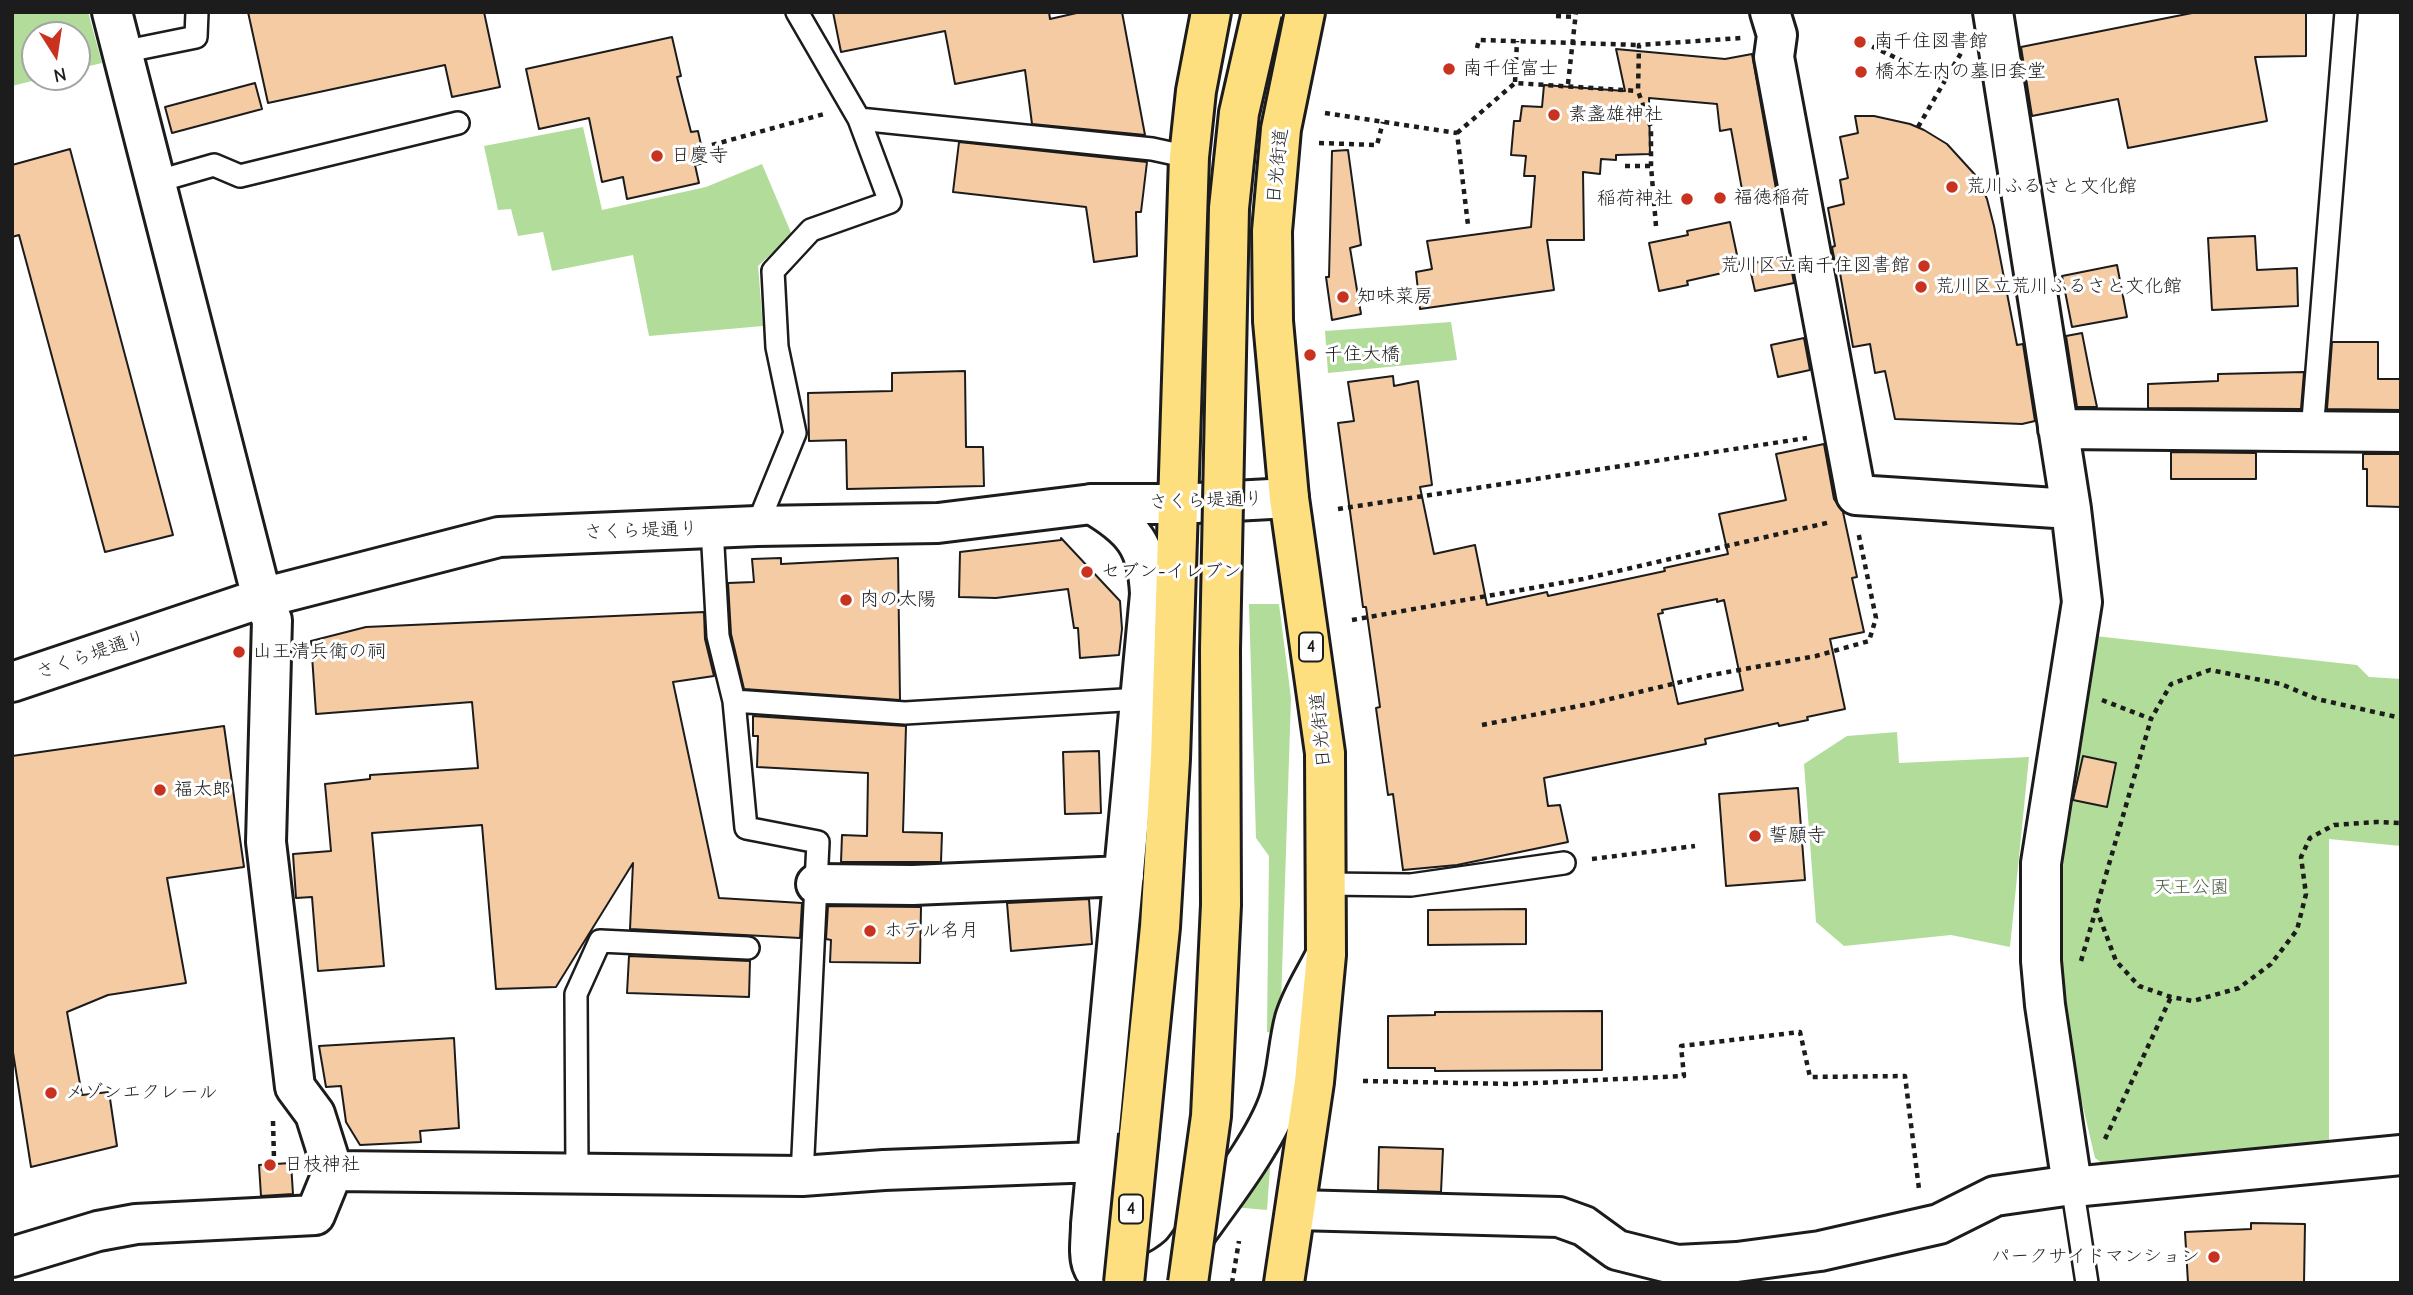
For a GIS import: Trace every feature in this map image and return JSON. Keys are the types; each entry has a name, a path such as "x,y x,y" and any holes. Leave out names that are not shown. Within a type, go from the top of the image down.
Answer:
{"highway":[{"name":"4","path":"1124,1283 1160,927 1170,759 1189,157 1196,91 1212,12"},
{"path":"1188,1283 1211,1116 1221,905 1220,649 1229,208 1239,113 1262,12"},
{"name":"日光街道","path":"1284,1283 1314,1082 1326,955 1325,753 1289,498 1273,321 1272,231 1281,129 1305,12"}],"street":[{"path":"12,1257 98,1231 136,1224 315,1215 334,1171 315,1114 295,1087 265,842 272,621 262,598 112,12"},
{"path":"1993,12 2071,509 2082,603 2041,863 2041,961 2045,1005 2077,1185"},
{"path":"1774,24 1774,57 1845,432 1856,506 2071,509"},
{"path":"2058,429 2401,432"},
{"name":"さくら堤通り","path":"12,682 262,598 499,537 757,526 938,523 1092,505 1289,498"},
{"path":"1092,505 1115,518 1127,529 1140,548 1149,568 1150,606 1091,1224 1093,1270 1097,1274 1114,1282 1135,1281 1180,1255 1257,1144 1280,1099 1296,1017 1326,955"},
{"path":"816,884 913,885 1124,876"},
{"path":"1296,1210 1559,1217 1584,1226 1617,1250 1678,1265 1737,1262 1820,1251 1939,1224 1995,1196 2077,1185 2401,1154"},
{"path":"334,1171 802,1176 1096,1162"}],"lane":[{"path":"122,52 196,37 197,12"},
{"path":"757,526 795,433 777,347 773,271 811,230 890,202 855,113 797,12"},
{"path":"2312,432 2346,12"},
{"path":"855,113 1152,149 1189,157"},
{"path":"155,182 214,164 240,176 458,123"},
{"path":"712,528 718,636 734,701 746,828 818,842 802,1176"},
{"path":"734,701 905,713 1140,699 1175,618"},
{"path":"1326,884 1411,885 1564,863"},
{"path":"577,1173 576,994 600,941 748,948"},
{"path":"2077,1185 2087,1283"}],"path":[{"path":"1556,16 1576,15 1569,85"},
{"path":"1477,48 1479,40 1639,45 1774,24"},
{"path":"1854,38 1945,81"},
{"path":"1515,83 1517,41"},
{"path":"1639,45 1638,91 1651,128 1656,226"},
{"path":"1918,127 1966,46"},
{"path":"1325,113 1457,133 1515,83 1638,91"},
{"path":"712,145 855,113"},
{"path":"1319,143 1377,145 1383,122"},
{"path":"1457,133 1468,225"},
{"path":"1625,166 1651,166"},
{"path":"1338,509 1845,432"},
{"path":"1352,620 1583,579 1856,506 1876,618 1869,641 1816,656 1706,676 1589,704 1482,725"},
{"path":"2041,961 2079,966 2151,719 2171,684 2210,670 2281,684 2317,699 2401,718"},
{"path":"2069,686 2151,719"},
{"path":"2096,908 2116,961 2139,986 2171,998 2193,1001 2239,988 2271,964 2297,930 2306,894 2301,857 2311,838 2334,825 2401,823"},
{"path":"1564,863 1695,846"},
{"path":"2077,1185 2171,998"},
{"path":"1363,1081 1514,1084 1684,1076 1681,1046 1800,1031 1810,1077 1905,1076 1918,1189 1932,1189"},
{"path":"1232,1283 1240,1236"}],"green space":[{"path":"12,12 88,12 90,21 21,21 21,84 12,86"},
{"path":"91,23 102,63 91,66"},
{"path":"583,127 602,210 706,187 762,164 792,235 758,266 763,326 649,336 633,255 552,271 543,232 518,236 511,209 498,210 484,146"},
{"path":"1451,322 1457,360 1328,373 1325,331"},
{"path":"1249,604 1279,604 1291,698 1280,1034 1267,1032 1269,856 1256,838"},
{"name":"天王公園","path":"2095,636 2357,665 2369,677 2401,679 2401,846 2329,839 2329,1146 2112,1170 2095,1158 2060,1009 2053,879"},
{"path":"1897,732 1899,763 2029,757 2010,947 1951,935 1844,946 1816,922 1804,764 1847,736"},
{"path":"1271,1154 1267,1210 1233,1207"}],"building":[{"path":"248,12 484,12 500,87 452,97 445,65 268,103"},
{"path":"833,12 1049,12 1050,19 1081,12 1122,12 1145,135 1032,124 1025,70 955,84 945,31 841,52"},
{"path":"2197,12 2306,12 2306,56 2255,57 2267,121 2128,148 2118,99 2032,116 2021,47"},
{"path":"672,37 681,76 677,77 691,132 698,131 705,163 695,165 699,183 627,199 623,177 602,182 589,118 539,129 526,69"},
{"path":"1616,49 1725,59 1752,54 1776,189 1743,195 1731,129 1720,131 1717,104 1649,98 1650,154 1616,155 1616,160 1601,159 1600,174 1583,172 1584,240 1547,240 1554,290 1420,309 1416,272 1432,269 1427,241 1531,227 1535,176 1524,176 1526,156 1511,155 1514,121 1520,121 1522,106 1542,107 1544,85 1625,91"},
{"path":"255,83 262,109 172,133 165,107"},
{"path":"1855,116 1874,116 1924,130 1947,144 1978,178 1994,226 2017,345 2023,344 2035,421 2022,424 1895,419 1885,371 1875,373 1870,344 1853,347 1840,273 1837,274 1832,247 1835,246 1828,208 1844,204 1840,180 1848,178 1840,137 1858,133"},
{"path":"959,142 1147,162 1141,212 1136,212 1137,256 1094,262 1086,207 953,192"},
{"path":"70,149 173,535 105,552 19,235 12,237 12,165"},
{"path":"1348,150 1361,245 1350,248 1361,314 1332,320 1326,277 1329,277 1332,151"},
{"path":"1730,222 1740,269 1687,281 1688,285 1659,291 1649,243"},
{"path":"2255,236 2257,270 2297,268 2298,306 2212,310 2208,238"},
{"path":"1789,256 1794,283 1755,291 1749,264"},
{"path":"2117,265 2127,317 2072,327 2062,276"},
{"path":"2082,333 2097,407 2077,407 2066,336"},
{"path":"1804,338 1810,370 1778,377 1771,345"},
{"path":"2332,342 2378,342 2378,379 2401,379 2401,410 2327,409"},
{"path":"965,371 966,447 983,447 984,486 847,489 846,440 809,441 808,393 892,391 892,373"},
{"path":"2304,372 2301,409 2148,408 2148,384 2218,381 2218,374"},
{"path":"1393,376 1394,386 1418,381 1432,485 1420,487 1434,554 1475,545 1487,605 1547,592 1548,596 1665,571 1664,568 1728,554 1719,514 1786,500 1776,454 1824,444 1834,499 1843,512 1857,577 1852,578 1864,632 1830,639 1845,709 1807,717 1808,720 1779,726 1778,723 1705,739 1706,744 1544,778 1548,806 1560,805 1568,842 1457,865 1403,870 1393,794 1388,795 1376,708 1380,707 1366,607 1363,607 1338,423 1354,421 1348,382","holes":["1717,599 1717,602 1724,600 1743,690 1678,704 1658,614 1663,613 1662,610"]},
{"path":"2171,452 2256,453 2256,479 2171,479"},
{"path":"2363,454 2401,454 2401,507 2367,506 2367,469 2363,469"},
{"path":"1061,538 1120,601 1122,629 1119,655 1080,658 1078,628 1074,628 1068,589 996,598 959,597 960,552"},
{"path":"781,558 781,564 898,558 900,700 744,689 731,634 728,583 754,582 752,559"},
{"path":"704,612 705,639 714,676 673,682 719,898 802,903 800,938 630,929 633,863 556,987 496,989 482,825 372,833 384,966 318,971 312,897 296,898 293,854 331,851 325,784 370,779 370,775 478,768 472,702 316,714 311,641 366,627"},
{"path":"753,716 906,726 903,832 942,833 941,862 841,862 842,835 867,836 868,773 757,767 758,736 753,736"},
{"path":"224,726 244,867 167,878 186,983 108,995 67,1012 82,1095 109,1092 117,1146 31,1167 12,1046 12,756"},
{"path":"1099,751 1101,813 1065,814 1063,752"},
{"path":"2083,756 2116,763 2107,807 2073,800"},
{"path":"1798,788 1805,880 1726,886 1719,794"},
{"path":"1089,899 1092,944 1011,951 1007,903"},
{"path":"828,906 921,907 920,963 830,962 831,940 826,939"},
{"path":"1526,909 1526,944 1428,945 1428,910"},
{"path":"629,956 750,961 749,997 627,993"},
{"path":"1602,1011 1602,1070 1435,1071 1435,1068 1388,1068 1388,1016 1435,1015 1435,1012"},
{"path":"454,1038 459,1128 420,1131 421,1142 360,1145 346,1122 341,1086 326,1087 319,1046"},
{"path":"1379,1147 1443,1149 1441,1192 1378,1190"},
{"path":"291,1163 293,1194 261,1196 259,1165"},
{"path":"2251,1223 2305,1224 2304,1283 2188,1283 2185,1232 2251,1229"}],"place":[{"name":"南千住図書館","path":"1860,42"},
{"name":"南千住富士","path":"1449,69"},
{"name":"橋本左内の墓旧套堂","path":"1861,72"},
{"name":"素盞雄神社","path":"1554,115"},
{"name":"日慶寺","path":"657,156"},
{"name":"荒川ふるさと文化館","path":"1952,187"},
{"name":"福徳稲荷","path":"1720,198"},
{"name":"稲荷神社","path":"1687,199"},
{"name":"荒川区立南千住図書館","path":"1924,266"},
{"name":"荒川区立荒川ふるさと文化館","path":"1921,287"},
{"name":"知味菜房","path":"1343,297"},
{"name":"千住大橋","path":"1310,355"},
{"name":"セブン-イレブン","path":"1087,572"},
{"name":"肉の太陽","path":"846,600"},
{"name":"山王清兵衛の祠","path":"239,652"},
{"name":"福太郎","path":"160,790"},
{"name":"誓願寺","path":"1755,836"},
{"name":"ホテル名月","path":"870,931"},
{"name":"メゾンエクレール","path":"51,1093"},
{"name":"日枝神社","path":"270,1165"},
{"name":"パークサイドマンション","path":"2214,1257"}]}
